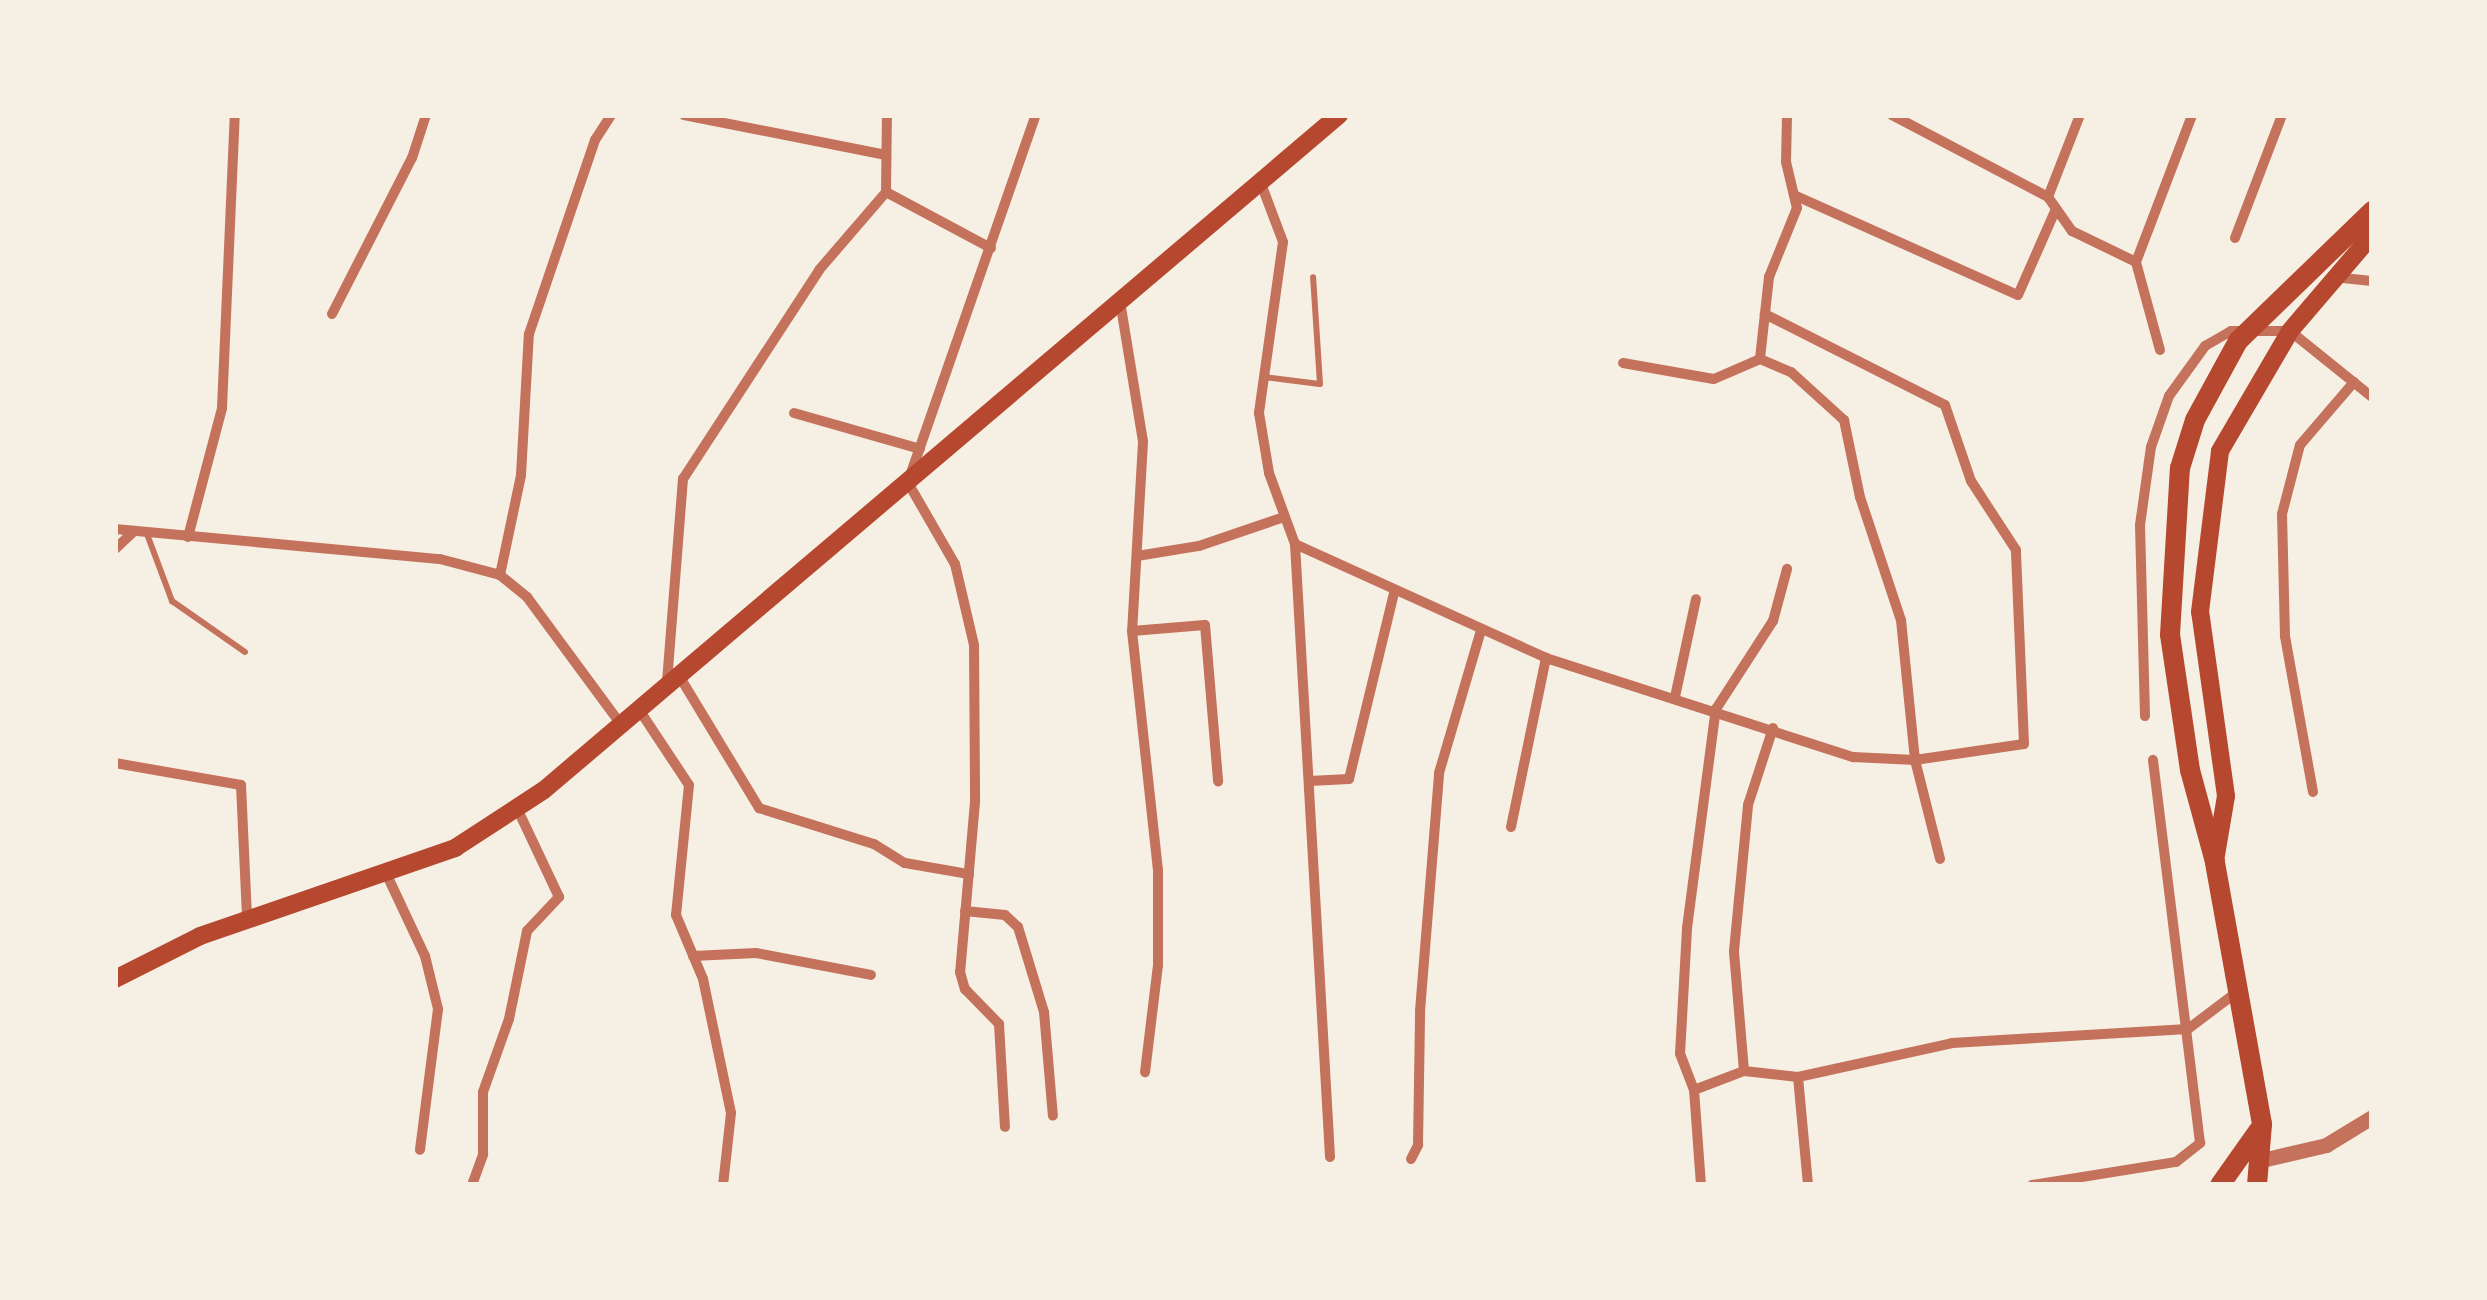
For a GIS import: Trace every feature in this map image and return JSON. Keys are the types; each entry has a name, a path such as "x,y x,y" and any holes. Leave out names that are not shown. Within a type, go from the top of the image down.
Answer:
{"main road":[{"path":"115,979 247,919 454,848 517,808 1340,115"},
{"path":"2257,1185 2262,1124 2215,862 2190,770 2170,635 2173,534 2180,468 2195,420 2238,341 2372,211"},
{"path":"2215,862 2226,796 2200,612 2220,451 2290,331 2332,277 2372,235"},
{"path":"2220,1185 2262,1124"}],"street":[{"path":"188,537 222,408 235,115"},
{"path":"332,314 412,158 426,115"},
{"path":"500,575 522,475 529,334 595,140 611,115"},
{"path":"684,115 886,154"},
{"path":"887,115 886,192 819,270 682,480 672,678 759,808 874,844 905,863 968,874"},
{"path":"1005,1127 999,1024 960,982 968,874 974,645 954,564 908,479 1036,115"},
{"path":"1760,358 1770,277 1797,208 1787,115"},
{"path":"1892,115 2048,197 2072,231 2136,262"},
{"path":"2048,197 2080,115"},
{"path":"2160,350 2136,262 2192,115"},
{"path":"2235,238 2282,115"},
{"path":"1260,182 1284,242 1259,413 1284,517 1295,544 1330,1158"},
{"path":"886,192 991,248"},
{"path":"1794,196 2018,295 2056,209"},
{"path":"2332,277 2372,281"},
{"path":"1120,300 1143,442 1132,631 1158,870 1158,965 1145,1072"},
{"path":"1295,544 1546,658 1853,757 1915,760 2024,744 2016,550 1971,480 1945,405 1765,314"},
{"path":"2145,716 2140,525 2151,447 2169,396 2217,337 2266,326 2290,331 2372,397"},
{"path":"1623,363 1714,380 1760,358"},
{"path":"1760,358 1790,372 1844,420 1860,498 1901,620 1915,760 1940,860"},
{"path":"2313,792 2286,636 2282,514 2300,445 2354,382"},
{"path":"794,413 920,448"},
{"path":"1136,556 1199,546 1284,517"},
{"path":"115,530 440,559 500,575 526,597 620,723"},
{"path":"115,550 132,533"},
{"path":"1701,1185 1694,1090 1680,1061 1687,928 1716,710 1773,621 1787,569"},
{"path":"1309,782 1348,779 1394,592"},
{"path":"1675,697 1696,599"},
{"path":"1132,631 1205,625 1218,781"},
{"path":"1410,1159 1418,1144 1439,773 1481,630"},
{"path":"1511,828 1546,658"},
{"path":"637,707 689,785 676,915 693,956 731,1112 723,1185"},
{"path":"1744,1071 1734,951 1748,805 1772,728"},
{"path":"2032,1185 2176,1162 2195,1152 2202,1134 2152,760"},
{"path":"115,762 241,785 247,919"},
{"path":"472,1185 482,1154 483,1092 509,1019 527,932 559,897 517,808"},
{"path":"385,871 425,956 438,1008 420,1150"},
{"path":"965,911 1005,914 1018,927 1044,1012 1053,1116"},
{"path":"693,956 756,953 871,975"},
{"path":"1694,1090 1744,1071 1798,1077 1952,1043 2188,1029 2238,991"},
{"path":"1798,1077 1808,1185"},
{"path":"2262,1160 2326,1145 2372,1116"}],"lane":[{"path":"1264,376 1314,385 1322,378 1314,277"},
{"path":"146,534 172,602 245,652"}]}
